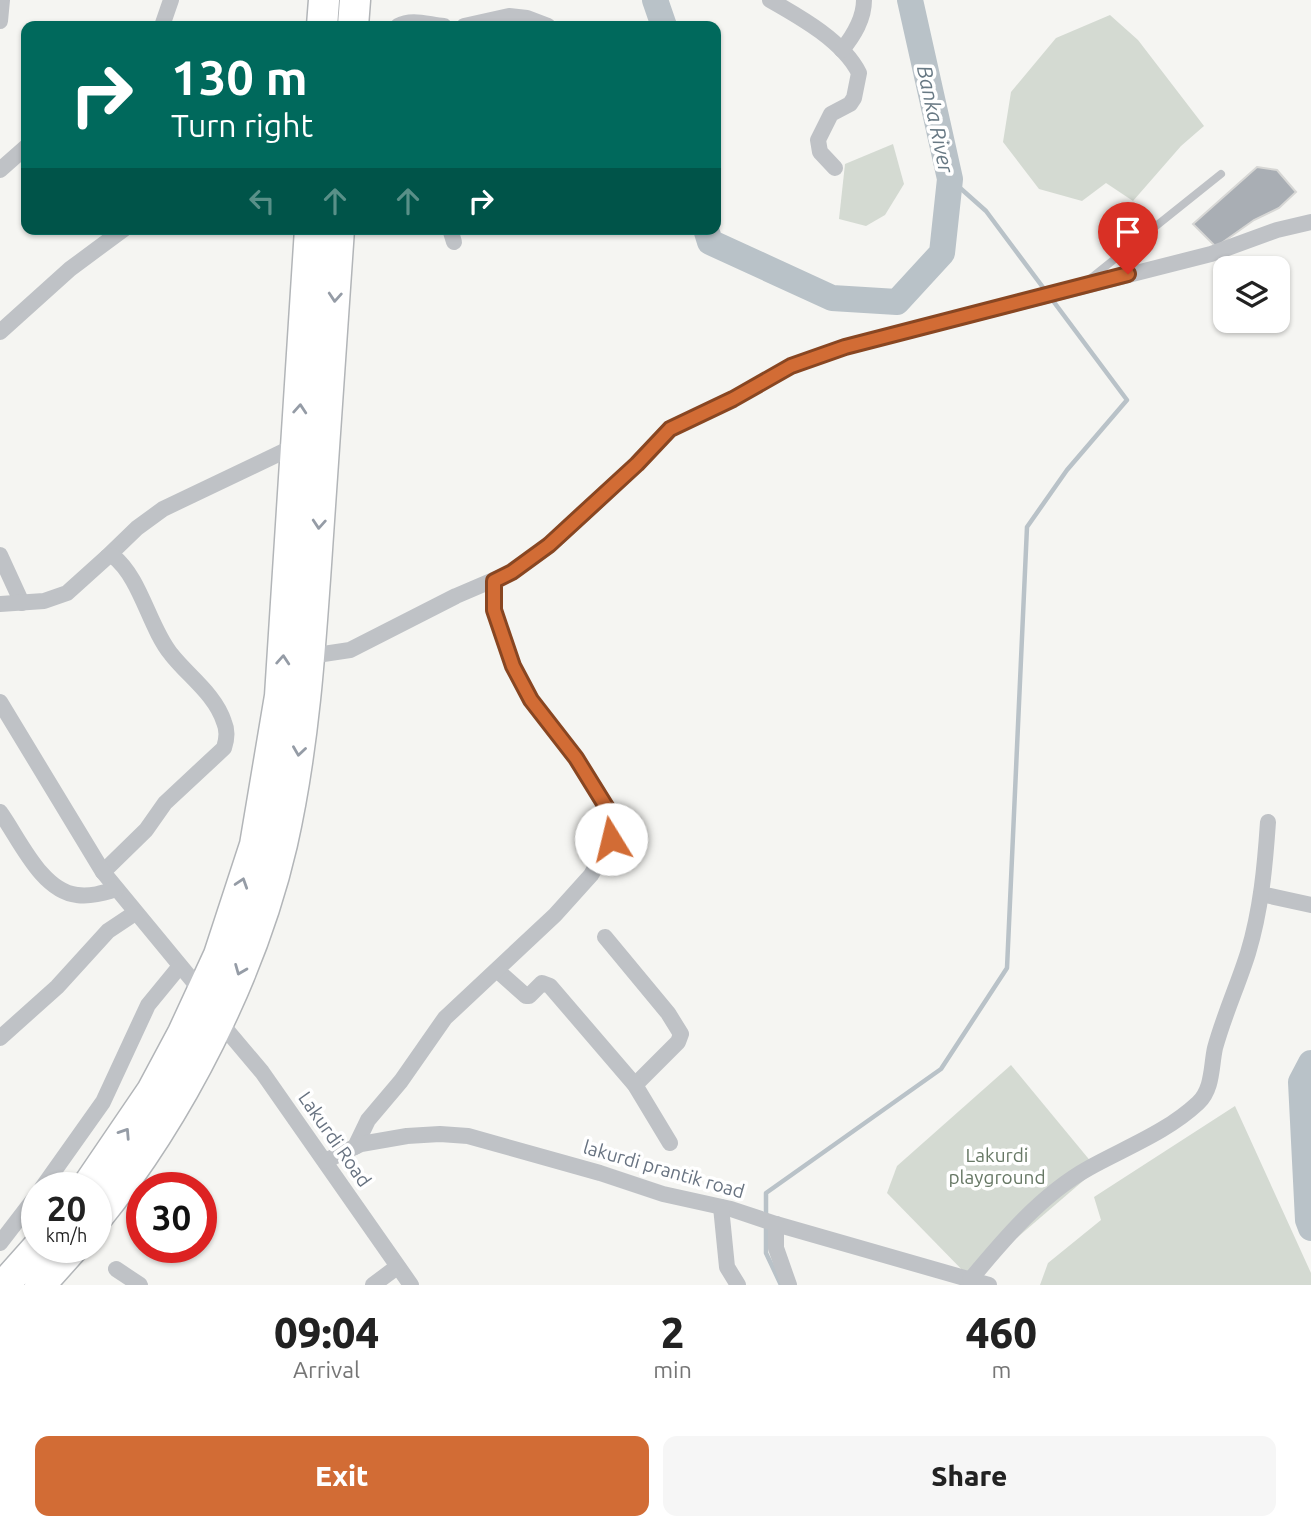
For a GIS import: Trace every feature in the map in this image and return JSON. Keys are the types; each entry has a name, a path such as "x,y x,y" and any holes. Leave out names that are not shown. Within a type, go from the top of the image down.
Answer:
{"highway":[{"path":"323,21 324,0"},
{"path":"353,21 355,0"},
{"path":"97,1172 152,1091 202,992 219,955 255,845 280,696 310,235"},
{"path":"112,1199 158,1132 219,1021 243,965 281,846 301,737 310,656 339,235"},
{"path":"4,1285 24,1263"},
{"path":"40,1285 60,1263"}],"street":[{"path":"0,21 2,0"},
{"path":"164,21 170,0"},
{"path":"770,0 831,38 859,73 857,90 850,104 831,114 818,140 820,152 835,169"},
{"path":"842,50 859,23 864,10 864,0"},
{"path":"486,21 509,16 535,21"},
{"path":"0,170 21,151"},
{"path":"310,656 350,650 456,596 512,572 549,545 637,464 670,429 733,399 791,366 845,347 1211,254 1277,230 1311,222"},
{"path":"0,332 69,270 116,235"},
{"path":"0,604 44,601 67,593 137,528 163,509 297,446"},
{"path":"0,555 22,603"},
{"path":"103,872 146,830 165,803 223,748 227,739 224,721 208,695 169,652 131,578 117,558 107,557"},
{"path":"355,1147 368,1120 401,1081 445,1018 498,971 591,875 611,839 614,827 610,813 597,791 576,758 531,700 513,666 494,610 494,581"},
{"path":"0,702 103,872 202,992"},
{"path":"0,812 20,844 48,880 62,892 94,895 116,890"},
{"path":"970,1280 1002,1241 1054,1193 1088,1169 1161,1131 1201,1101 1211,1078 1228,1003 1248,952 1261,894 1268,822"},
{"path":"1261,894 1311,905"},
{"path":"0,1038 57,988 108,932 135,913"},
{"path":"605,937 668,1013 681,1034 673,1048 635,1085"},
{"path":"53,1172 103,1102 148,1005 180,966"},
{"path":"498,971 526,996 542,983 551,986 635,1085 670,1143"},
{"name":"Lakurdi Road","path":"219,1021 262,1072 411,1285"},
{"name":"lakurdi prantik road","path":"325,1161 361,1144 407,1136 468,1136 600,1173 663,1194 721,1206 989,1285"},
{"path":"721,1206 727,1267 738,1285"},
{"path":"0,1243 21,1216"},
{"path":"773,1223 776,1248 789,1285"},
{"path":"373,1285 397,1266"},
{"path":"116,1269 140,1285"}],"lane":[{"path":"1081,286 1221,174"}],"green space":[{"path":"1110,15 1138,40 1204,126 1181,146 1133,201 1106,183 1082,201 1039,189 1003,142 1011,92 1056,38"},
{"path":"893,144 904,184 885,215 866,226 839,219 845,164"},
{"name":"Lakurdi playground","path":"1011,1065 1097,1169 970,1278 887,1193 897,1166"},
{"path":"1235,1106 1311,1273 1311,1285 1040,1285 1048,1263 1101,1220 1094,1197"}],"building":[{"path":"1257,167 1277,170 1296,192 1279,208 1254,220 1216,247 1193,224"}],"waterway":[{"name":"Banka River","path":"655,0 662,21"},
{"name":"Banka River","path":"708,235 710,242 832,298 897,302 942,253 950,179 910,0"},
{"path":"766,1217 766,1193 941,1069 1007,968 1027,527 1067,470 1127,400 986,211 950,179"},
{"name":"Banka River","path":"1311,1063 1301,1082 1308,1220 1311,1228"},
{"path":"766,1226 766,1253 781,1285"}],"route":[{"path":"611,839 614,827 610,813 576,758 531,700 513,666 494,610 494,581 512,572 549,545 637,464 670,429 733,399 791,366 845,347 1128,274"}]}
